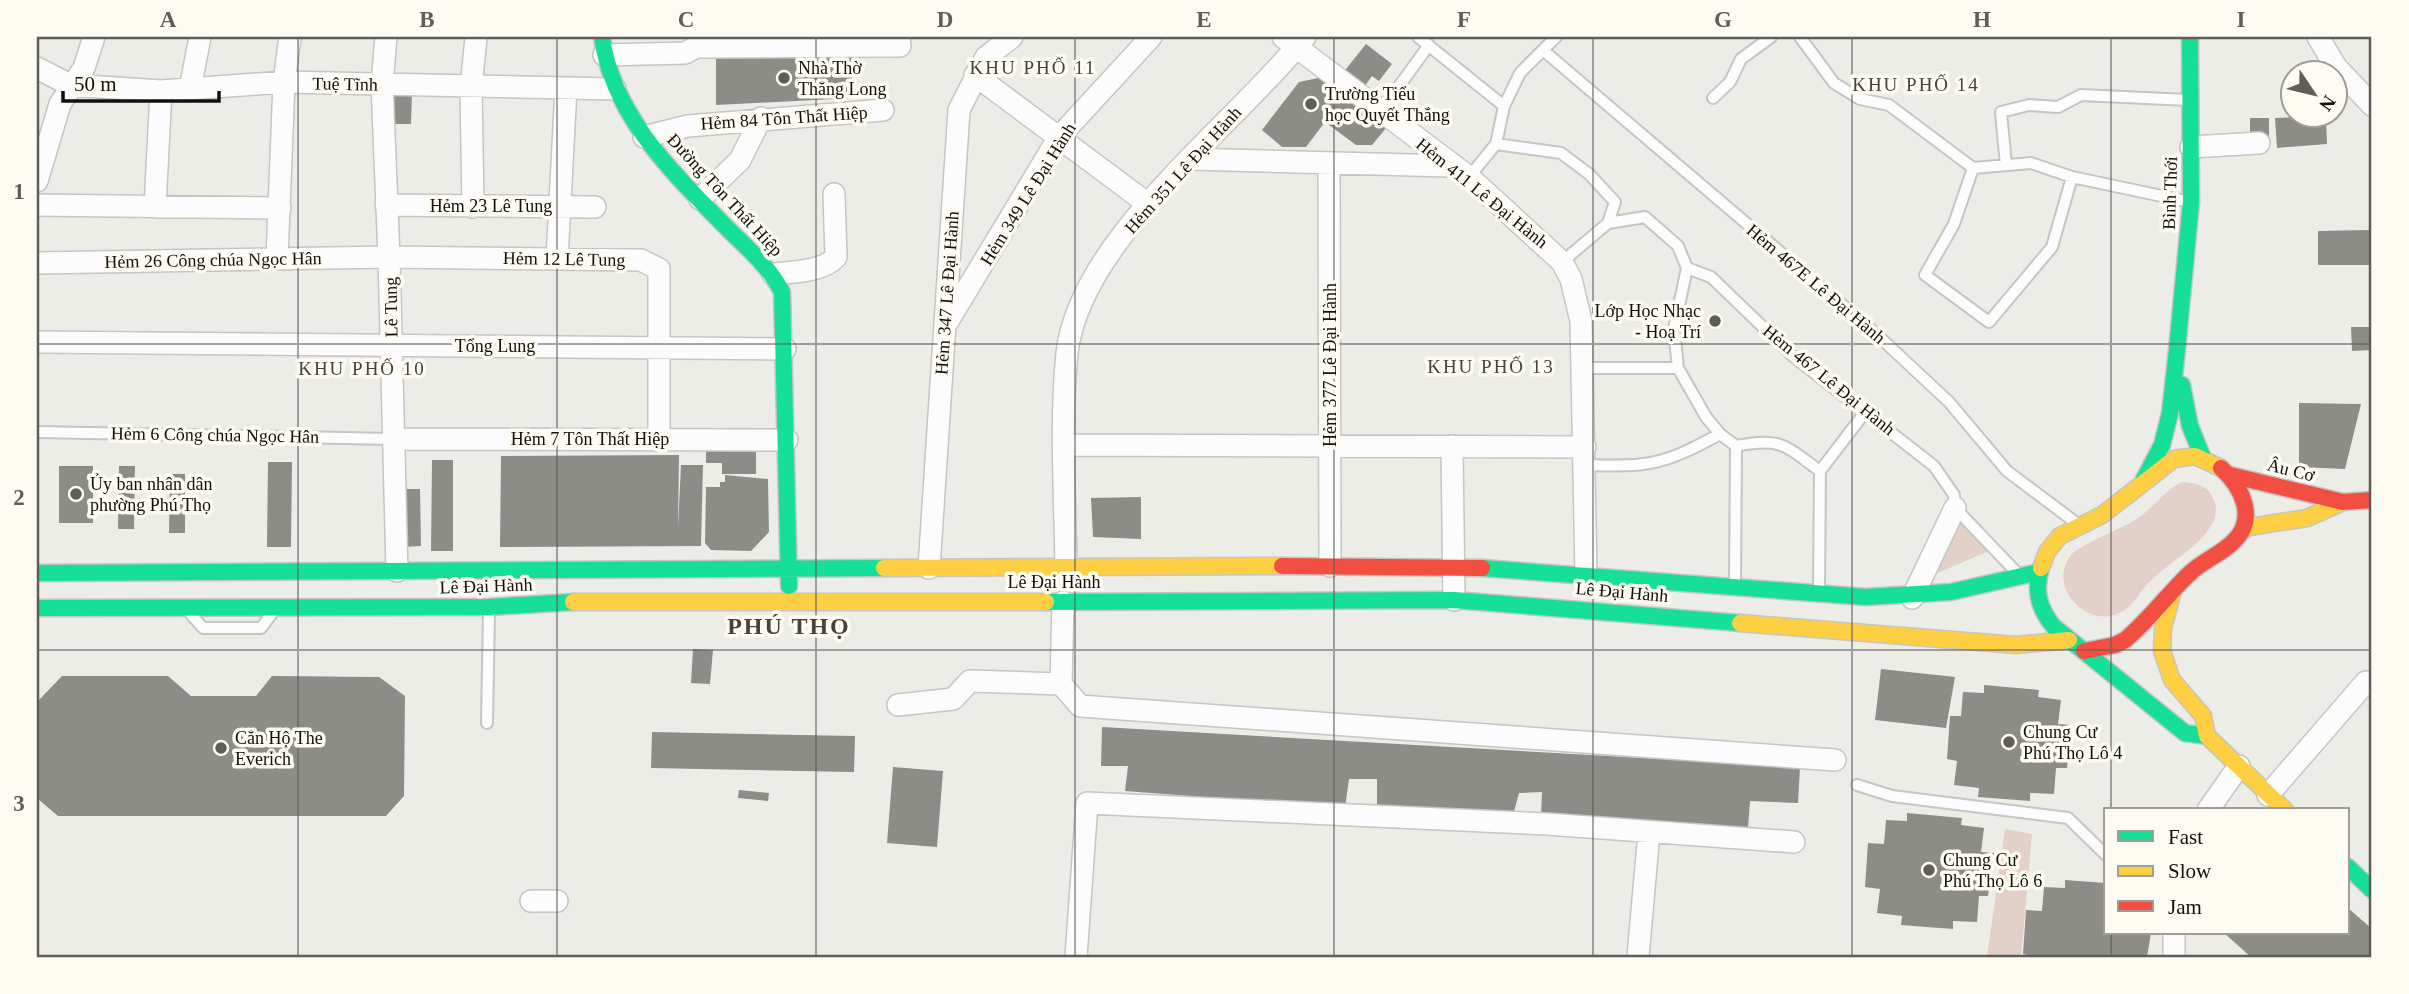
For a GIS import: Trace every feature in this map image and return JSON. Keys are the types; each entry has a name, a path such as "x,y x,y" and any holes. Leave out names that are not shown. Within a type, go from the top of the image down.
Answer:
{"main road":[{"name":"Bình Thới","path":"2144,479 2162,445 2170,413 2177,351 2191,202 2190,37"},
{"name":"Đường Tôn Thất Hiệp","path":"603,46 615,89 636,129 773,275 785,302 789,600"},
{"name":"Bình Thới","path":"2177,351 2190,426 2203,458"},
{"path":"2084,651 2117,644 2135,630 2191,570 2227,550 2246,523 2245,504 2230,475 2203,458 2182,456 2144,479 2121,504 2061,535 2046,554 2039,572 2038,593 2043,612 2069,640 2185,733 2207,736 2283,808"},
{"name":"Âu Cơ","path":"2230,475 2343,502 2372,500"},
{"name":"Âu Cơ","path":"2243,528 2301,522 2323,516 2343,502"},
{"name":"Lê Đại Hành","path":"37,608 489,607 589,601 789,600 1330,566 1453,566 1586,573 1735,587 1912,598 1943,595 2039,572"},
{"name":"Lê Đại Hành","path":"37,573 929,568 1064,584 1454,600 2017,645 2069,640"},
{"path":"2174,587 2163,628 2162,652 2172,680 2203,716 2207,736"},
{"path":"2350,869 2372,890"}],"street":[{"path":"37,181 60,104 70,85 84,68 94,37"},
{"path":"190,89 200,37"},
{"path":"277,259 285,82 290,37"},
{"name":"Lê Tung","path":"386,37 382,84 397,571"},
{"path":"473,207 471,88 476,37"},
{"path":"603,46 685,53 696,42 900,46 900,37"},
{"name":"Hẻm 347 Lê Đại Hành","path":"929,568 959,110 986,57 1012,37"},
{"name":"Hẻm 349 Lê Đại Hành","path":"944,328 1027,195 1059,137 1151,37"},
{"path":"2318,37 2336,67 2372,105"},
{"name":"Hẻm 411 Lê Đại Hành","path":"1294,40 1450,166 1469,177 1535,234 1562,262 1578,301 1584,368 1586,573"},
{"name":"Hẻm 351 Lê Đại Hành","path":"1061,684 1067,351 1077,319 1105,261 1148,204 1294,40"},
{"name":"Tuệ Tĩnh","path":"37,68 70,85 161,91 285,82 615,89"},
{"path":"975,75 1148,204"},
{"path":"557,259 562,206 566,88"},
{"path":"155,207 161,91"},
{"name":"Hẻm 84 Tôn Thất Hiệp","path":"644,137 688,126 883,110"},
{"path":"700,199 740,160 761,118"},
{"path":"2191,147 2259,143"},
{"path":"1190,159 1450,166"},
{"name":"Hẻm 377 Lê Đại Hành","path":"1329,164 1330,566"},
{"path":"773,275 815,268 831,263 836,257 834,194"},
{"path":"37,205 279,208"},
{"name":"Hẻm 23 Lê Tung","path":"386,205 595,207"},
{"name":"Hẻm 12 Lê Tung","path":"389,257 641,260 659,269 658,346"},
{"name":"Hẻm 26 Công chúa Ngọc Hân","path":"37,263 389,257"},
{"name":"Tổng Lung","path":"37,342 785,349"},
{"path":"658,346 659,439"},
{"name":"Hẻm 7 Tôn Thất Hiệp","path":"394,439 787,440"},
{"path":"1065,445 1452,446 1585,456"},
{"path":"1452,446 1454,600"},
{"path":"1912,598 1955,508"},
{"path":"898,705 953,699 970,681 1061,684 1080,706 1835,760"},
{"path":"2268,795 2367,682"},
{"path":"2208,808 2239,766"},
{"path":"1076,957 1087,803 1238,808 1794,842"},
{"path":"1638,957 1649,832"},
{"path":"531,901 557,901"}],"lane":[{"path":"1418,37 1504,106"},
{"path":"1469,177 1496,144 1504,106 1521,73 1556,37"},
{"path":"1713,98 1730,82 1741,59 1771,37"},
{"path":"1800,37 1834,83 1860,99 1889,105 1973,168 2031,163 2072,177 2191,202"},
{"path":"1381,111 1429,45"},
{"name":"Hẻm 467E Lê Đại Hành","path":"1544,51 1874,332 1949,402 2007,471 2079,525"},
{"path":"2006,165 2001,112 2029,105 2058,107 2081,95 2191,100"},
{"path":"1496,144 1561,153 1589,174 1615,202 1608,223"},
{"path":"1973,168 1954,224 1925,275 1989,322 2052,247 2072,177"},
{"path":"1562,262 1608,223 1645,217 1678,246 1687,268 1674,329 1678,368 1720,434 1736,446 1767,440 1784,444 1820,471"},
{"name":"Hẻm 467 Lê Đại Hành","path":"1687,268 1711,277 1794,357 1934,466 1954,495 1955,508 2021,578"},
{"path":"1584,368 1678,368"},
{"path":"1819,593 1820,471 1866,411"},
{"name":"Hẻm 6 Công chúa Ngọc Hân","path":"37,432 394,439"},
{"path":"1585,456 1636,466 1662,462 1720,434"},
{"path":"1735,587 1736,446"},
{"path":"487,723 489,607"},
{"path":"1857,785 1892,796 2068,818 2104,853"}],"shaded area":[{"path":"2182,482 2204,487 2213,498 2216,511 2204,535 2154,578 2130,606 2114,615 2101,616 2076,605 2064,582 2064,568 2071,555 2083,546 2137,519"},
{"path":"1961,518 1989,551 1926,578"},
{"path":"2005,829 2032,834 2021,957 1987,957"}],"building":[{"path":"1366,44 1392,64 1379,81 1372,76 1362,90 1342,74"},
{"name":"Nhà Thờ Thăng Long","path":"851,53 853,98 716,105 716,58"},
{"path":"1323,77 1387,127 1372,145 1356,145 1325,122 1306,147 1282,147 1262,130 1299,82"},
{"path":"394,92 412,92 411,124 393,124"},
{"path":"2250,118 2269,118 2269,150 2250,150"},
{"path":"2275,118 2280,118 2280,130 2326,130 2327,144 2277,148"},
{"path":"2369,230 2369,265 2318,265 2318,231"},
{"path":"2351,327 2372,327 2372,350 2352,351"},
{"path":"2299,403 2361,404 2345,469 2299,467"},
{"path":"706,449 756,449 756,474 722,474 722,463 706,463"},
{"path":"679,455 678,528 681,465 703,465 701,546 500,547 501,456"},
{"path":"432,460 453,460 453,551 431,551"},
{"path":"268,462 292,462 291,547 267,547"},
{"name":"Ủy ban nhân dân phường Phú Thọ","path":"59,466 93,466 93,523 59,523"},
{"path":"119,466 135,466 134,529 118,529"},
{"path":"170,474 185,474 185,533 169,533"},
{"path":"725,475 768,479 769,532 751,551 711,550 705,543 706,487 720,487 720,482 725,482"},
{"path":"403,489 420,489 421,546 403,547"},
{"path":"1141,497 1141,539 1093,537 1091,498"},
{"path":"693,649 713,650 710,684 691,683"},
{"path":"1881,669 1955,677 1946,728 1875,720"},
{"name":"Căn Hộ The Everich","path":"62,676 168,676 191,696 256,696 272,676 379,677 405,696 404,796 386,816 58,816 38,799 39,700"},
{"name":"Chung Cư Phú Thọ Lô 4","path":"1984,685 2039,690 2038,697 2061,700 2058,724 2071,725 2067,768 2056,768 2054,794 2030,793 2030,801 1978,797 1979,788 1954,785 1957,761 1947,759 1950,716 1961,716 1963,692 1984,693"},
{"path":"1102,727 1800,767 1798,803 1750,801 1748,828 1541,816 1542,792 1519,793 1512,819 1377,806 1377,779 1349,779 1345,808 1125,791 1128,766 1101,766"},
{"path":"652,732 855,736 854,772 651,768"},
{"path":"893,767 943,771 937,847 887,843"},
{"path":"739,790 769,793 768,801 738,798"},
{"name":"Chung Cư Phú Thọ Lô 6","path":"1907,813 1962,818 1961,825 1984,828 1981,852 1994,853 1988,896 1979,896 1977,922 1953,921 1953,929 1901,925 1902,916 1877,913 1880,889 1865,887 1868,843 1884,844 1886,820 1907,821"},
{"path":"2065,880 2104,883 2104,934 2151,934 2147,957 2038,957 2023,954 2026,910 2042,911 2044,887 2065,888"},
{"path":"2350,910 2372,929 2372,957 2251,957 2225,934 2350,934"}],"traffic: fast":[{"path":"602,37 618,92 648,141 686,186 764,266 782,292 789,586"},
{"path":"2144,479 2162,445 2170,413 2177,350 2191,202 2190,37"},
{"path":"2182,385 2190,426 2203,458"},
{"path":"37,573 884,568"},
{"path":"1482,568 1866,597 1951,592 2039,572"},
{"path":"2041,568 2039,599 2054,627 2185,733 2207,736"},
{"path":"1046,602 1454,600 1740,623"},
{"path":"37,608 489,607 573,602"},
{"path":"2350,869 2372,890"}],"traffic: slow":[{"path":"2041,568 2047,552 2060,536 2102,515 2174,459 2195,456 2221,468"},
{"path":"2243,528 2307,518 2343,502"},
{"path":"884,568 1282,566"},
{"path":"2173,591 2163,628 2162,651 2172,680 2203,716 2207,736 2283,808"},
{"path":"573,602 1046,602"},
{"path":"1740,623 2016,645 2069,640"}],"traffic: jam":[{"path":"2084,651 2115,645 2125,640 2189,574 2228,547 2241,533 2246,513 2241,494 2221,468"},
{"path":"2230,475 2343,502 2372,500"},
{"path":"1282,566 1482,568"}],"place":[{"name":"Nhà Thờ Thăng Long","path":"784,78"},
{"name":"Trường Tiểu học Quyết Thắng","path":"1311,104"},
{"name":"Lớp Học Nhạc - Hoạ Trí","path":"1715,321"},
{"name":"Ủy ban nhân dân phường Phú Thọ","path":"76,494"},
{"name":"Chung Cư Phú Thọ Lô 4","path":"2009,742"},
{"name":"Căn Hộ The Everich","path":"221,748"},
{"name":"Chung Cư Phú Thọ Lô 6","path":"1929,870"}],"district":[{"name":"KHU PHỐ 11","path":"1033,67"},
{"name":"KHU PHỐ 14","path":"1916,84"},
{"name":"KHU PHỐ 13","path":"1491,366"},
{"name":"KHU PHỐ 10","path":"362,368"},
{"name":"PHÚ THỌ","path":"789,626"}]}
